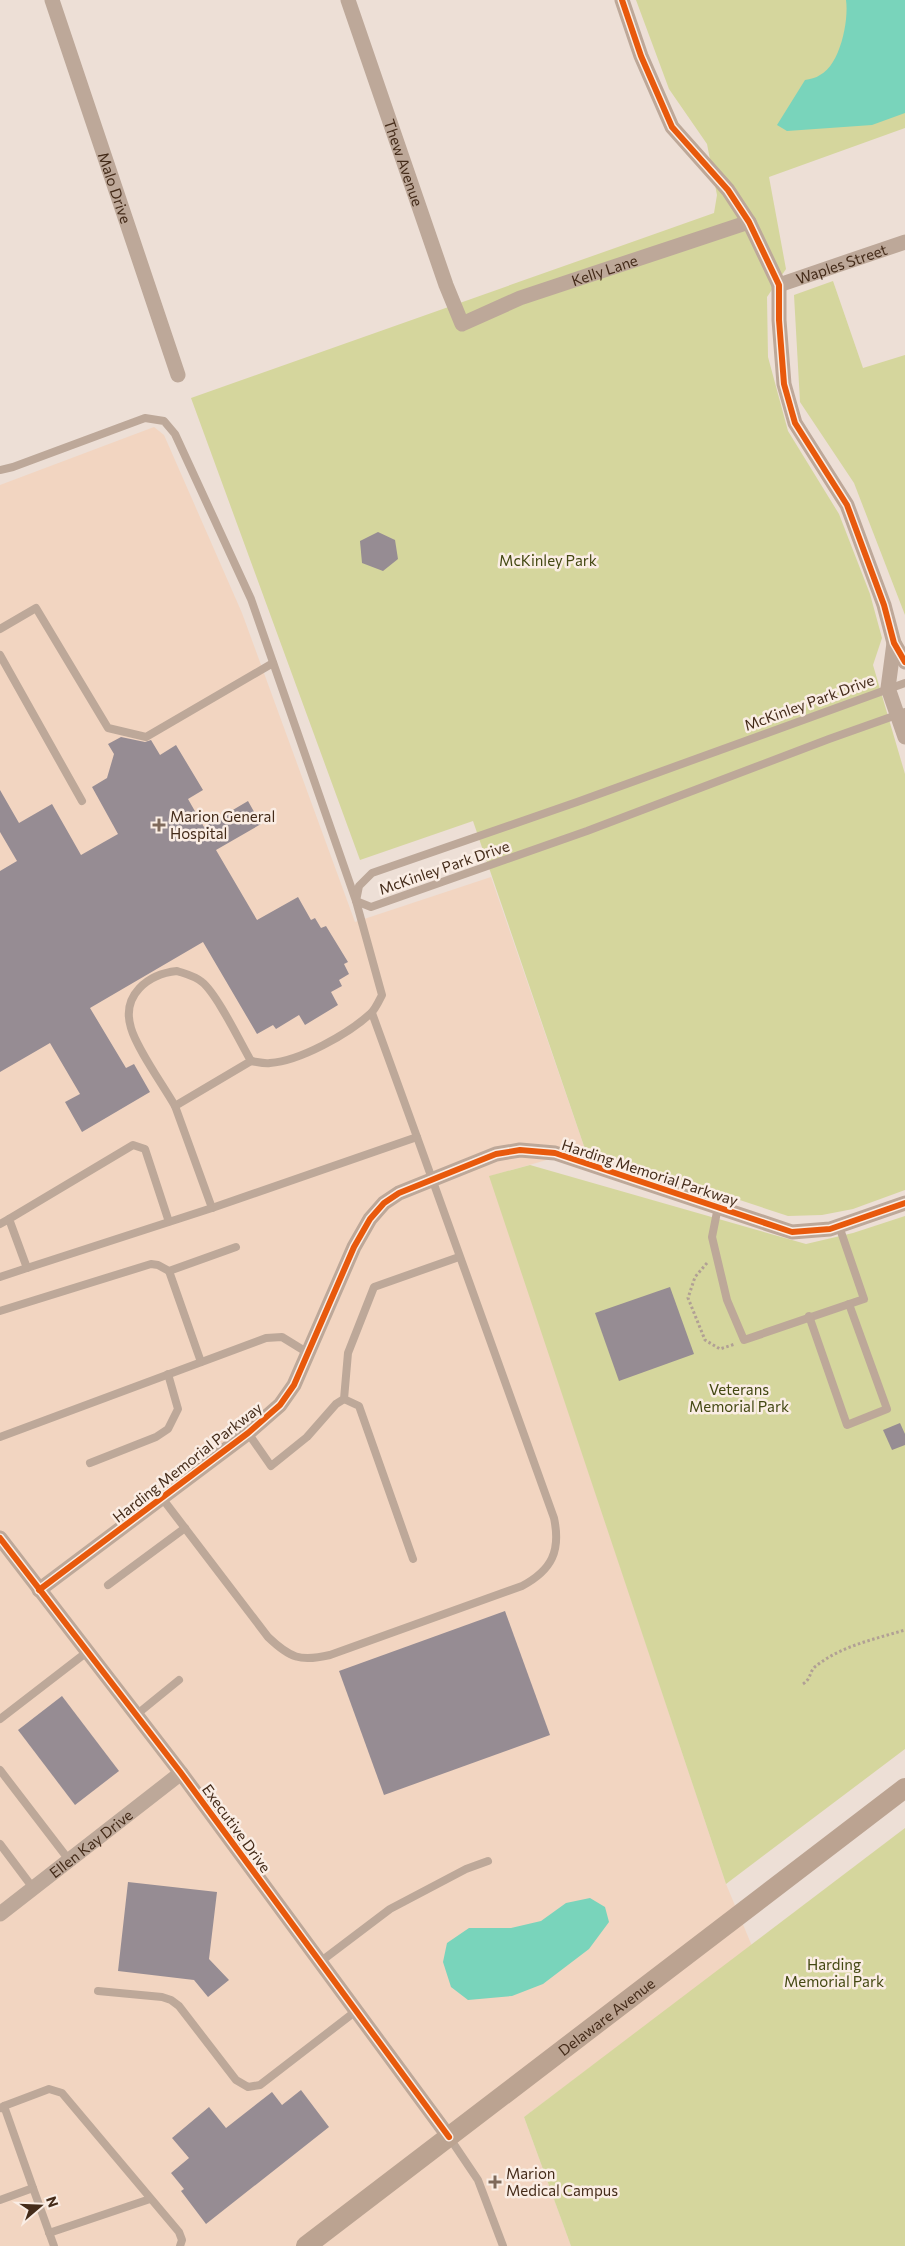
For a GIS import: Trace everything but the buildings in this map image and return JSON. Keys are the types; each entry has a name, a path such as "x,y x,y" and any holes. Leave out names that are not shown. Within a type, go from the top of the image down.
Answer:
{"main road":[{"name":"Delaware Avenue","path":"306,2246 905,1788"}],"street":[{"name":"Malo Drive","path":"52,0 178,375"},
{"name":"Thew Avenue","path":"348,0 446,285 462,324"},
{"path":"622,0 640,56 672,127 728,190 749,222 779,286 779,320 784,384 795,423 847,505 884,605 894,643 905,662"},
{"name":"Kelly Lane","path":"462,324 520,298 749,222"},
{"name":"Waples Street","path":"779,286 905,242"},
{"path":"894,643 888,688 901,714 905,737"},
{"name":"Harding Memorial Parkway","path":"39,1590 248,1433 280,1405 294,1385 354,1247 370,1219 384,1203 398,1193 496,1154 520,1150 555,1153 792,1232 830,1229 905,1204"},
{"name":"Executive Drive","path":"0,1538 181,1773 449,2137"},
{"name":"Ellen Kay Drive","path":"0,1914 181,1773"}],"lane":[{"path":"0,470 13,467 144,418 164,421 175,434 251,599 356,900 382,995 372,1013 349,1030 290,1060 269,1064 251,1061 175,1106"},
{"path":"0,629 36,608 108,728 146,738 273,663"},
{"path":"0,655 82,801"},
{"name":"McKinley Park Drive","path":"901,714 587,831 380,904 371,907 356,900 359,886 372,873 577,802 905,682"},
{"path":"212,1208 175,1106 130,1028 129,1013 132,1000 139,987 150,978 163,973 177,972 191,975 203,983 212,994 251,1061"},
{"path":"162,1498 268,1637 283,1651 296,1658 312,1659 330,1655 513,1589 537,1578 548,1566 555,1551 557,1534 554,1518 372,1013"},
{"path":"0,1277 212,1208 417,1137"},
{"path":"0,1224 133,1146 145,1149 169,1222"},
{"path":"718,1207 712,1236 727,1300 744,1340 864,1299 839,1226"},
{"path":"9,1219 27,1268"},
{"path":"168,1271 236,1247"},
{"path":"344,1399 348,1353 374,1287 459,1257"},
{"path":"0,1311 151,1264 158,1265 168,1271 200,1362"},
{"path":"810,1316 847,1425 887,1409 849,1304"},
{"path":"0,1437 266,1338 282,1337 308,1354"},
{"path":"90,1463 156,1437 168,1429 178,1409 168,1374"},
{"path":"248,1433 271,1466 307,1437 336,1404 344,1399"},
{"path":"344,1399 359,1406 413,1559"},
{"path":"108,1585 185,1528"},
{"path":"0,1719 87,1652"},
{"path":"136,1715 179,1680"},
{"path":"0,1770 69,1860"},
{"path":"0,1844 34,1888"},
{"path":"320,1962 390,1909 466,1869 488,1861"},
{"path":"98,1991 162,1997 171,2000 179,2006 236,2080 248,2087 260,2085 356,2011"},
{"path":"54,2246 2,2107 49,2090 62,2093 178,2232 182,2240 180,2246"},
{"path":"449,2137 478,2180 503,2246"},
{"path":"0,2200 33,2188"},
{"path":"49,2233 150,2199"}],"path":[{"path":"716,1253 695,1277 688,1298 705,1340 720,1349 744,1340"},
{"path":"803,1684 810,1680 813,1668 836,1652 905,1630"}],"shaded area":[{"path":"846,0 905,0 905,113 872,125 787,131 777,125 805,80 817,77 827,70 838,52 842,42 846,19"},
{"path":"154,427 164,435 242,613 355,922 491,877 585,1149 490,1176 726,1884 752,1946 524,2117 571,2246 0,2246 0,485"},
{"path":"590,1898 605,1907 609,1922 589,1949 543,1984 512,1996 468,2000 451,1987 443,1962 447,1943 469,1928 511,1928 541,1921 566,1903"}],"green space":[{"name":"McKinley Park","path":"636,0 905,0 905,128 769,177 786,269 767,297 768,357 788,431 839,514 870,594 882,638 873,665 905,774 905,1190 853,1209 822,1215 788,1216 585,1149 473,821 360,860 191,398 714,213 717,195 707,144 669,89"},
{"path":"833,281 863,368 905,355 905,615 854,483 800,402 794,295"},
{"name":"Veterans Memorial Park","path":"530,1165 806,1244 853,1233 905,1216 905,1749 726,1884 489,1176"},
{"name":"Harding Memorial Park","path":"905,1828 905,2246 571,2246 524,2117"}],"cycle path":[{"path":"622,0 641,56 672,127 728,190 749,222 779,285 779,320 784,384 795,423 847,505 884,605 894,643 905,662"},
{"path":"39,1590 248,1433 280,1405 294,1385 354,1247 370,1219 384,1203 399,1193 496,1154 520,1150 555,1153 792,1232 830,1229 905,1203"},
{"path":"0,1538 181,1773 449,2137"}],"place":[{"name":"Marion General Hospital","path":"159,825"},
{"name":"Marion Medical Campus","path":"495,2182"}]}
